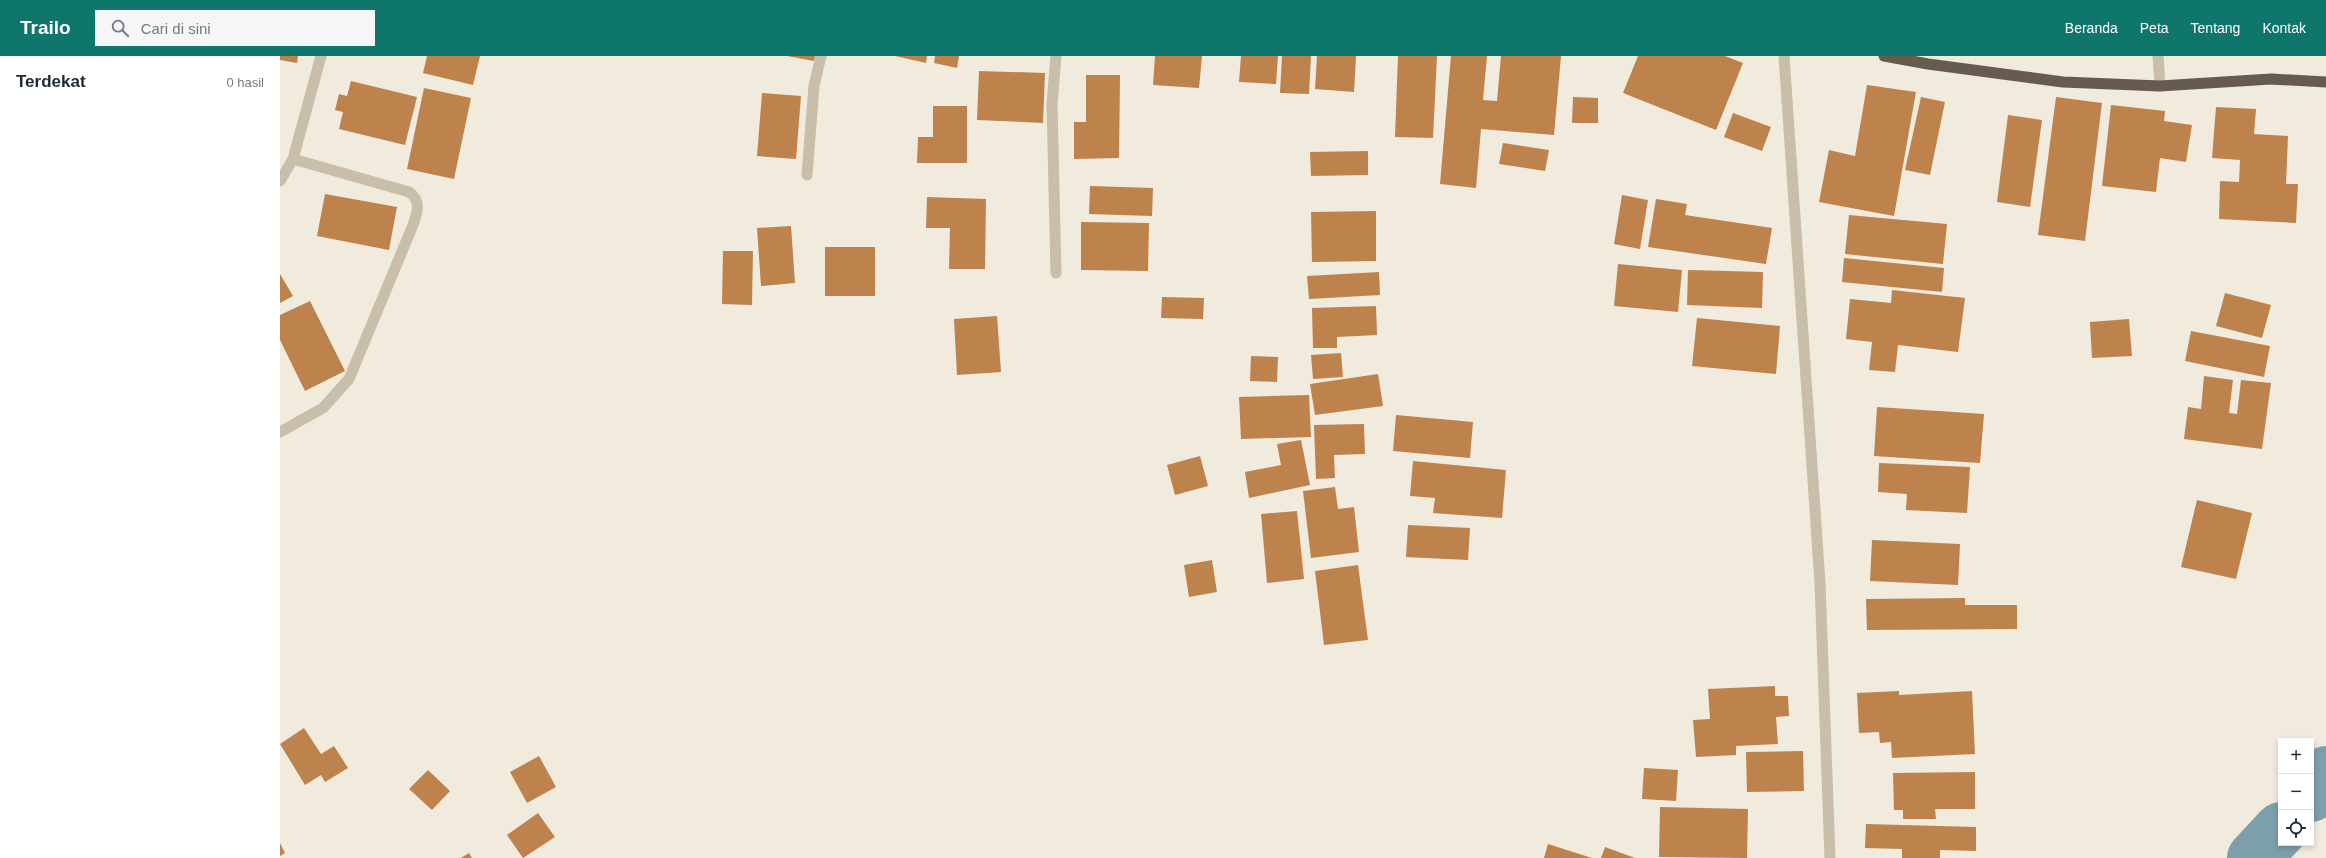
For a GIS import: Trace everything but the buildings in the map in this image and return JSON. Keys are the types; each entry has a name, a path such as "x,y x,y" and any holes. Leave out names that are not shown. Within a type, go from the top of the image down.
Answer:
{"highway":[{"path":"1884,56 1928,64 2063,82 2160,86 2271,79 2326,82"}],"street":[{"path":"280,181 293,159 321,56"},
{"path":"807,175 814,86 821,56"},
{"path":"1056,56 1052,104 1056,274"},
{"path":"1784,56 1820,583 1830,858"},
{"path":"2158,56 2160,86"},
{"path":"280,432 323,408 349,379 413,225 418,207 417,200 409,192 293,159"}],"waterway":[{"path":"2314,791 2326,773"},
{"path":"2254,858 2278,832"}]}
